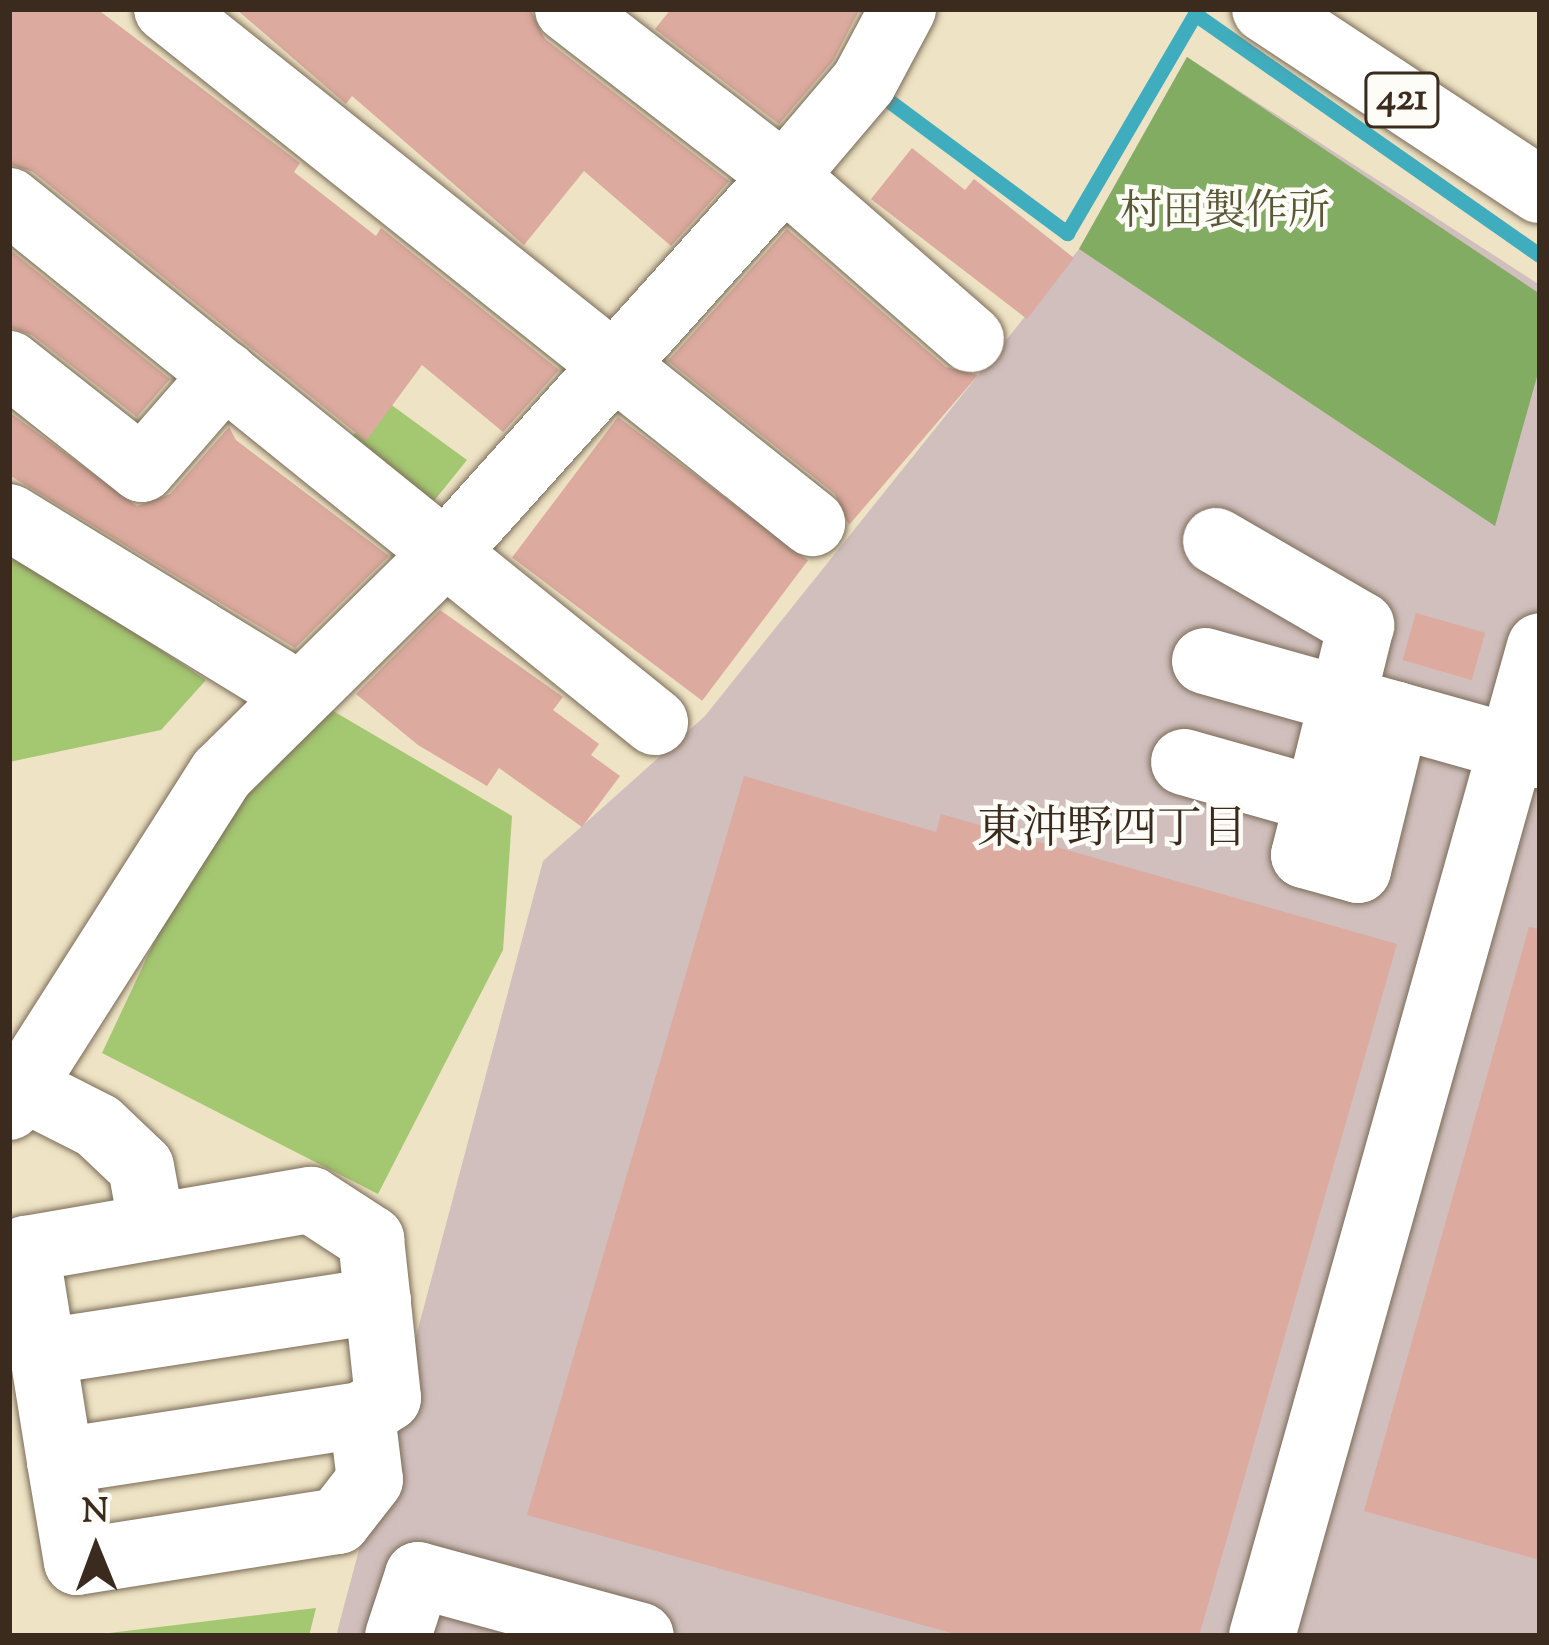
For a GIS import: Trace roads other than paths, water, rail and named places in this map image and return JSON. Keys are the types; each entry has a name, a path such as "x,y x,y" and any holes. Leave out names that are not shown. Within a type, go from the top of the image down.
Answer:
{"main road":[{"path":"167,9 812,524"},
{"path":"568,9 784,176 971,338"},
{"path":"152,1227 141,1167 98,1126 15,1096 222,773 296,693 446,552 784,176 864,82 903,9"},
{"name":"421","path":"1265,9 1540,190"},
{"path":"9,201 655,722"},
{"path":"9,364 142,470 225,374"},
{"path":"9,517 296,693"},
{"path":"1184,761 1318,800 1304,855 1358,870 1369,707 1361,626 1216,541"},
{"path":"1262,1636 1526,752 1540,646"},
{"path":"1205,661 1526,752"},
{"path":"60,1461 362,1415 388,1399 371,1239 311,1200 26,1249 60,1461 77,1562 338,1521 370,1480 362,1415"},
{"path":"43,1352 378,1301"},
{"path":"398,1636 418,1574 641,1636"}],"waterway":[{"path":"877,92 1067,233 1195,14 1540,256"}],"district":[{"name":"東沖野四丁目","path":"1112,832"}],"park label":[{"name":"村田製作所","path":"1225,214"}]}
